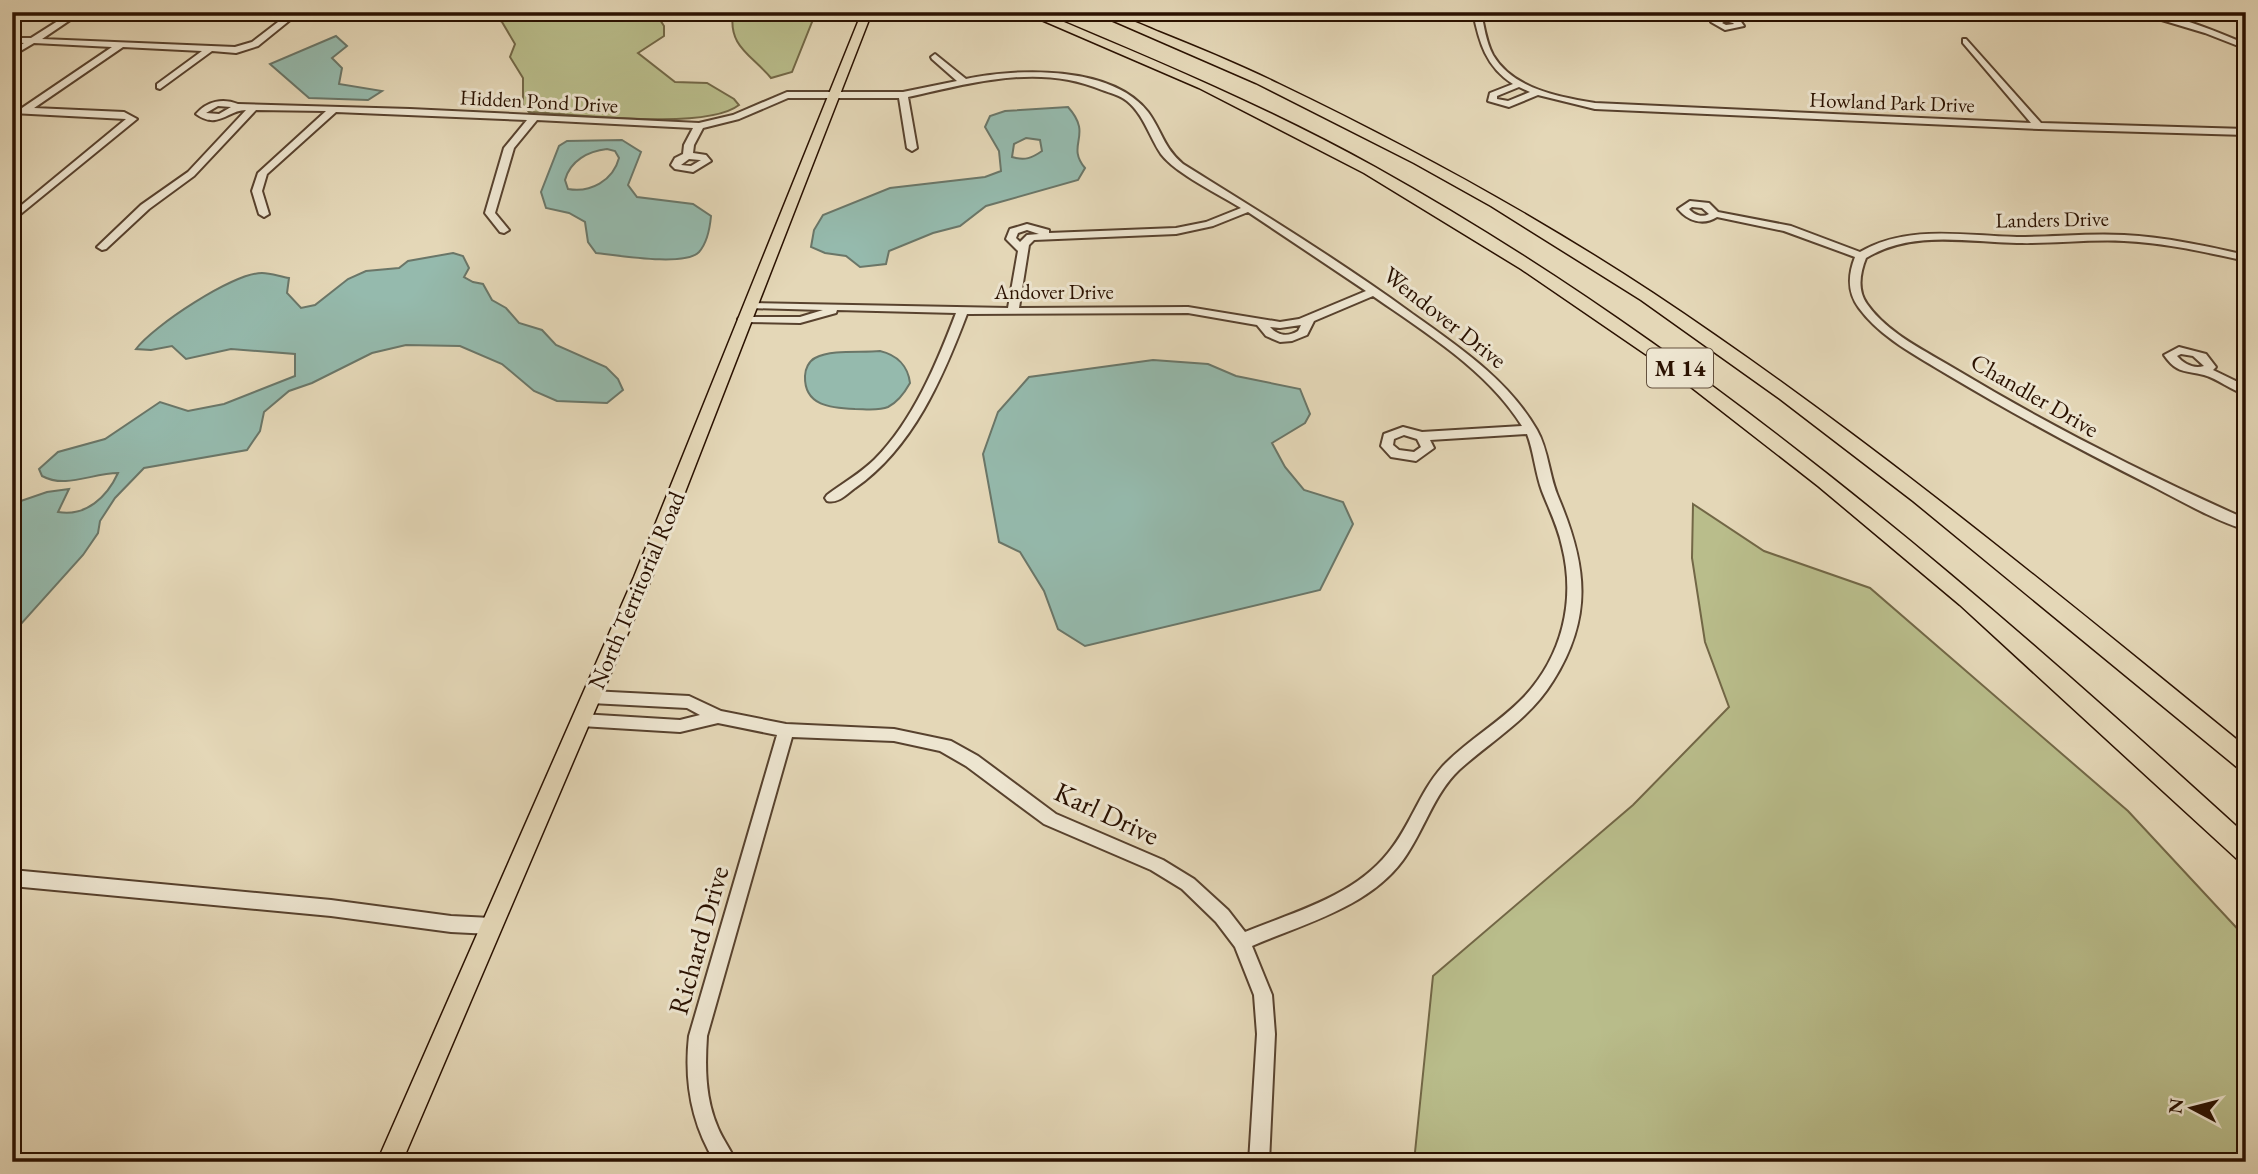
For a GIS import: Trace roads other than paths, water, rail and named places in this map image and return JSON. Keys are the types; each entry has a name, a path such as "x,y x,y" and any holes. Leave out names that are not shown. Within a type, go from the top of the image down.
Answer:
{"highway":[{"name":"M 14","path":"1029,12 1174,70 1293,129 1412,193 1586,302 1779,443 1885,527 2097,712 2246,851"},
{"name":"M 14","path":"1099,12 1240,72 1387,144 1522,220 1651,301 1818,418 1946,515 2246,761"}],"main road":[{"name":"North Territorial Road","path":"389,1162 647,567 867,12"}],"street":[{"path":"12,54 78,12"},
{"path":"12,40 236,50 250,46 296,12"},
{"name":"Howland Park Drive","path":"1477,12 1489,56 1502,71 1520,84 1576,103 1617,109 2246,132"},
{"path":"2139,12 2208,31 2246,47"},
{"path":"1966,41 2039,126"},
{"path":"12,119 121,45"},
{"path":"160,86 210,49"},
{"path":"934,57 964,82"},
{"name":"Wendover Drive","path":"834,95 903,95 1002,74 1042,73 1070,76 1110,88 1139,107 1161,147 1171,159 1375,291 1487,375 1531,430 1548,491 1565,527 1574,561 1577,591 1575,618 1549,677 1522,709 1467,754 1437,783 1402,848 1375,877 1348,895 1242,942"},
{"path":"1520,84 1493,95 1492,101 1509,104 1539,92"},
{"name":"Hidden Pond Drive","path":"236,107 699,126 736,117 787,95 834,95"},
{"path":"903,95 912,148"},
{"path":"102,247 145,207 191,174 254,107"},
{"path":"12,110 128,116 132,120 12,218"},
{"path":"264,214 257,191 263,173 332,111"},
{"path":"504,230 490,213 509,148 533,119"},
{"path":"688,156 689,145 699,126"},
{"path":"1013,311 1023,250 1028,238 1176,231 1209,224 1249,208"},
{"path":"1715,214 1787,228 1861,256"},
{"path":"1023,250 1011,239 1011,233 1017,229 1031,228 1053,235"},
{"name":"Landers Drive","path":"1861,256 1880,245 1922,237 2022,240 2106,237 2183,244 2246,258"},
{"name":"Chandler Drive","path":"1861,256 1854,274 1855,290 1863,306 1891,332 2016,410 2137,476 2246,525"},
{"name":"Andover Drive","path":"747,312 800,320 844,307 1013,311 1188,310 1262,323 1265,330 1273,336 1289,339 1303,333 1309,319 1375,291"},
{"path":"832,498 877,465 899,440 955,333 963,310"},
{"path":"2204,371 2246,391"},
{"path":"1422,436 1531,430"},
{"name":"Karl Drive","path":"591,697 689,702 718,717 786,730 894,734 945,746 972,761 1050,819 1173,874 1202,896 1242,942 1263,995 1264,1095 1259,1162"},
{"name":"Karl Drive","path":"581,720 680,726 718,717"},
{"name":"Richard Drive","path":"726,1162 707,1130 701,1112 696,1073 698,1035 786,730"},
{"path":"12,878 491,926"}],"water":[{"path":"336,36 347,46 332,58 342,68 339,84 382,91 368,100 309,98 270,64"},
{"path":"1068,107 1079,125 1078,152 1085,168 1078,180 986,206 960,226 933,233 889,251 886,264 860,267 846,256 825,253 811,247 814,230 823,215 890,188 985,177 1001,171 999,151 985,127 990,116 1005,111","holes":["1026,138 1040,140 1042,151 1025,159 1012,157 1014,144"]},
{"path":"622,140 641,152 628,185 637,197 693,204 711,216 706,240 699,252 680,259 634,258 596,253 588,242 585,222 569,213 546,208 541,192 559,146 567,141","holes":["607,149 615,151 619,158 616,166 600,184 584,189 568,189 565,180 575,162 593,152"]},
{"path":"453,253 463,256 469,268 464,277 483,284 492,300 506,308 519,323 542,330 556,345 606,367 618,379 623,390 607,403 557,401 534,391 502,364 460,346 406,345 372,353 312,383 289,391 264,412 260,431 247,450 144,468 115,498 100,521 98,533 83,555 12,634 12,504 47,492 69,489 58,512 78,511 102,497 118,473 60,481 42,476 39,469 58,452 105,439 160,402 188,411 224,404 295,376 295,354 231,349 186,359 172,346 151,350 136,349 145,339 194,302 249,275 265,273 289,278 287,293 301,308 315,305 348,279 366,271 399,268 408,261"},
{"path":"880,351 901,362 909,377 910,383 892,405 876,409 837,408 821,403 809,394 805,373 809,363 815,358 838,352"},
{"path":"1153,360 1208,364 1236,376 1300,389 1310,414 1305,423 1272,443 1285,467 1304,490 1343,502 1353,524 1320,590 1085,646 1058,629 1044,591 1020,552 999,542 983,454 998,412 1029,377"}]}
